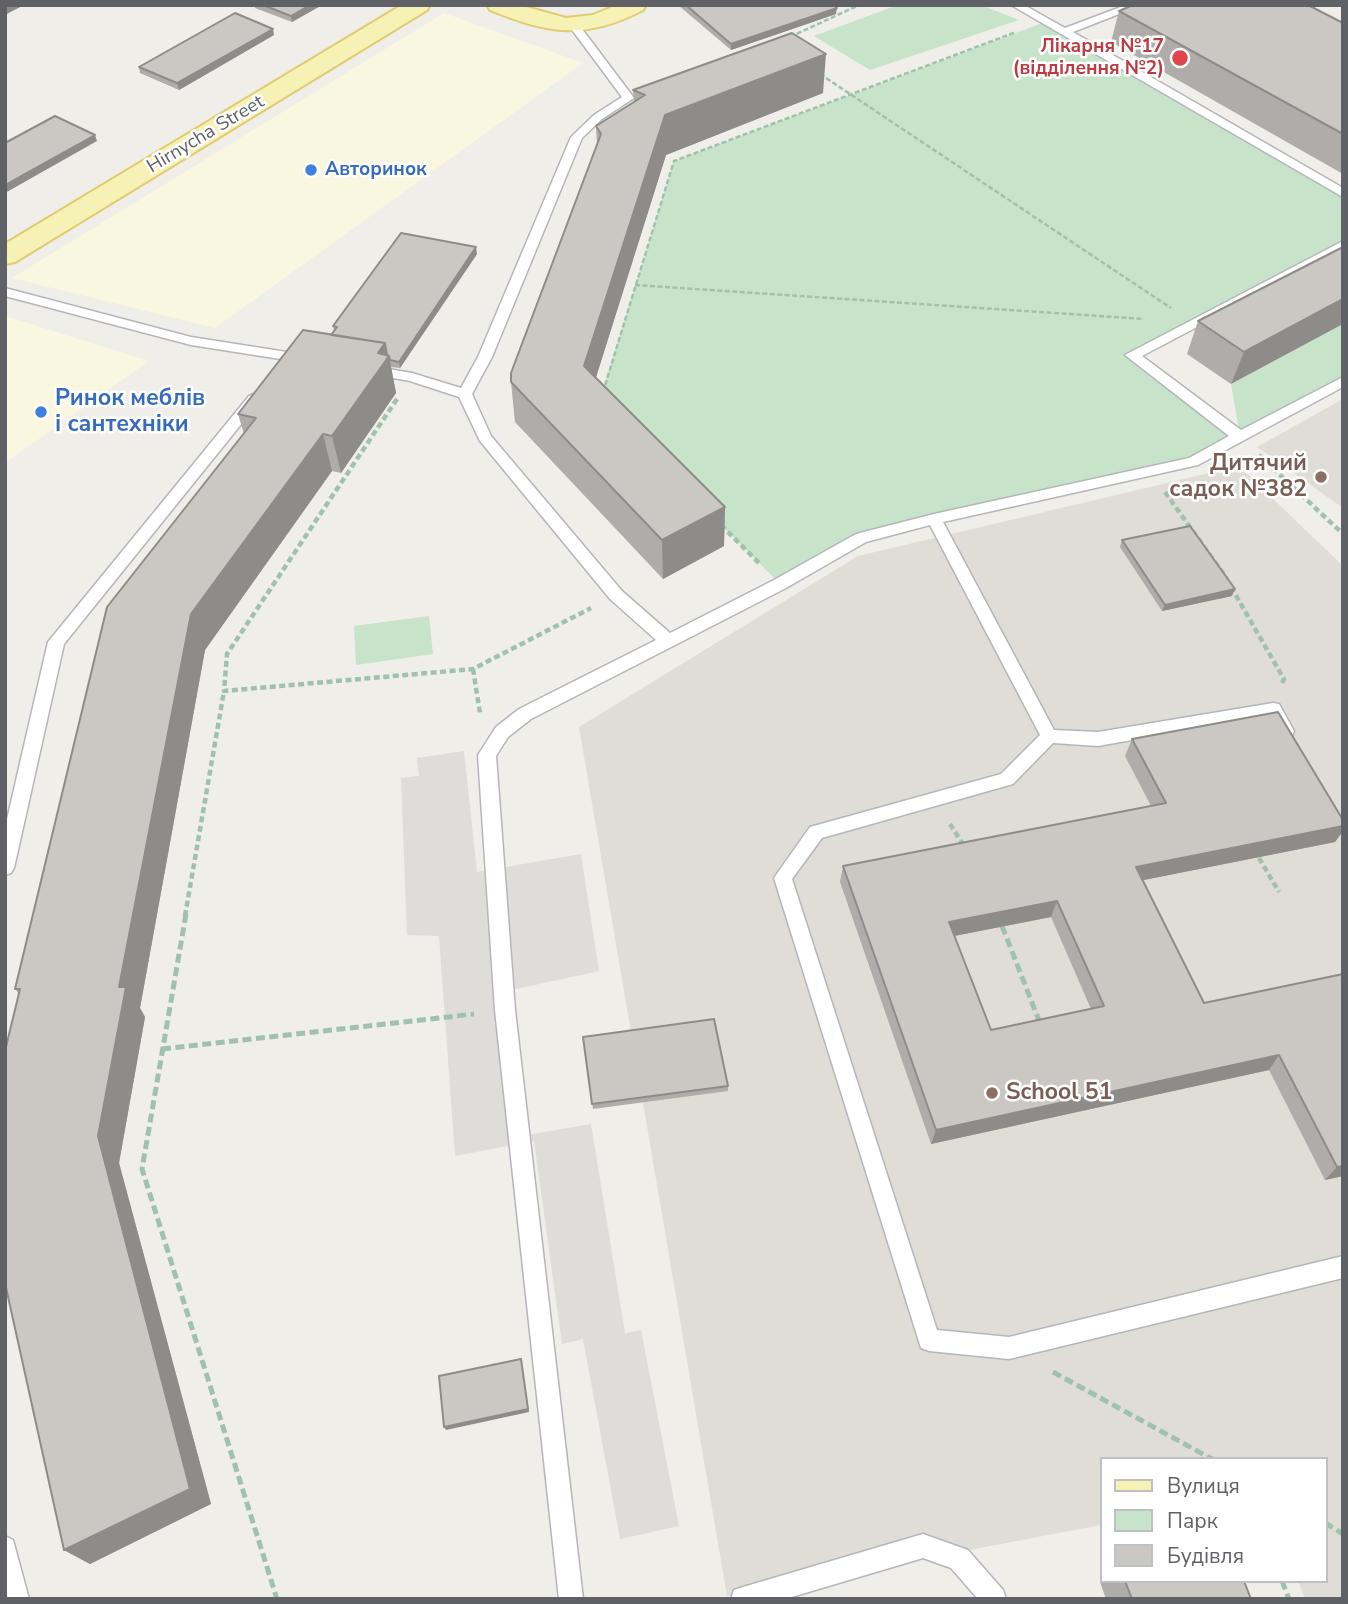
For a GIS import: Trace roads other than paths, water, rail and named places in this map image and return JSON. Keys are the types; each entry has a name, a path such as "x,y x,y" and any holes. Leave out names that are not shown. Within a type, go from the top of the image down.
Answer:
{"main road":[{"name":"Hirnycha Street","path":"5,256 413,9 430,5"},
{"path":"498,5 547,24 575,27 615,17 635,5"}],"lane":[{"path":"1016,5 1343,193"},
{"path":"1064,33 1137,5"},
{"path":"465,394 485,357 577,137 598,117 634,96 575,27"},
{"path":"1240,437 1132,355 1343,245"},
{"path":"5,292 191,341 285,361 316,360"},
{"path":"357,368 412,377 465,394 485,438 616,595 668,641"},
{"path":"571,1599 505,1010 487,755 502,732 525,715 780,584 860,538 1193,462 1343,381"},
{"path":"5,868 56,642 264,387"},
{"path":"934,519 1049,736"},
{"path":"1294,744 1273,709 1098,739 1049,736 1007,779 816,832 783,878 929,1340 1009,1348 1343,1267"},
{"path":"743,1599 923,1546 960,1559 994,1599"},
{"path":"5,1548 17,1599"}],"place":[{"name":"Лікарня №17 (відділення №2)","path":"1180,58"},
{"name":"Авторинок","path":"311,170"},
{"name":"Ринок меблів і сантехніки","path":"41,412"},
{"name":"Дитячий садок №382","path":"1321,477"},
{"name":"School 51","path":"992,1093"}]}
